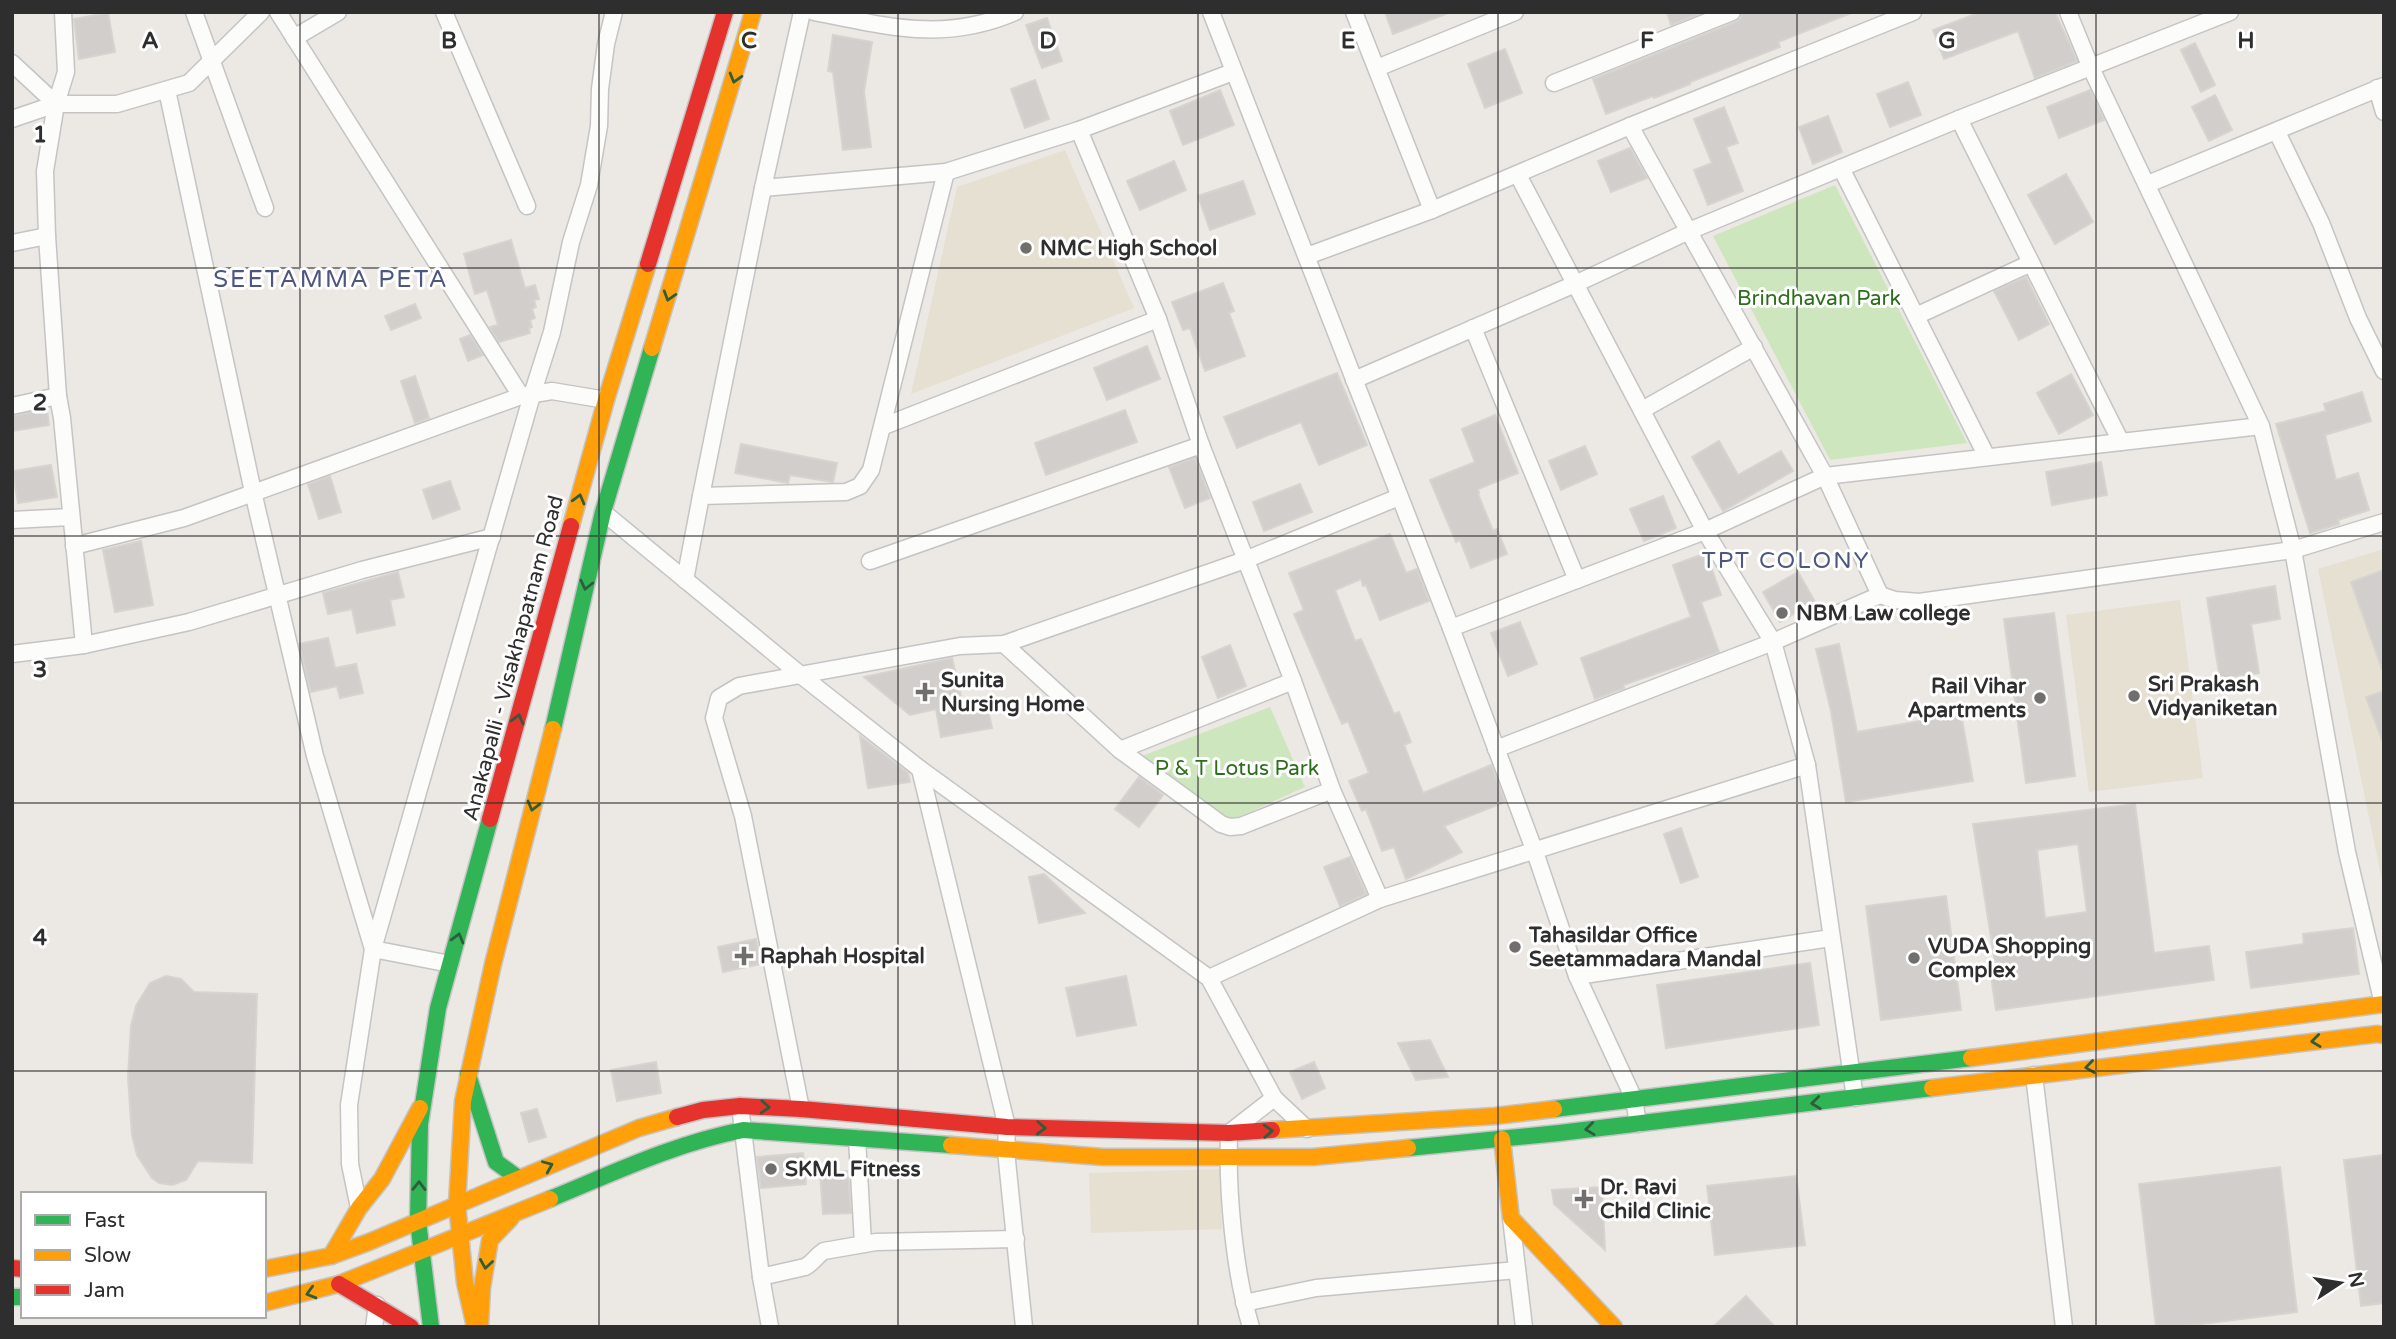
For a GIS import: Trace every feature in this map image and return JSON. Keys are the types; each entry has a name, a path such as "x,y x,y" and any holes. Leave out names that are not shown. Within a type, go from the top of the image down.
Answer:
{"main road":[{"name":"Anakapalli - Visakhapatnam Road","path":"431,1327 418,1221 420,1124 438,1008 606,400 726,12"},
{"path":"475,1327 465,1283 457,1204 463,1101 468,1075 493,964 548,751 603,512 753,12"},
{"path":"266,1269 331,1256 604,1142 670,1118 702,1110 740,1106 801,1109 1007,1127 1229,1133 1307,1129 1495,1116 1851,1074 2383,1004"},
{"path":"266,1302 339,1284 673,1149 743,1130 1102,1157 1325,1156 1638,1124 2349,1037 2384,1035"},
{"path":"468,1075 496,1162 518,1178"},
{"path":"331,1256 359,1208 382,1179 424,1100"},
{"path":"1502,1139 1511,1218 1614,1327"},
{"path":"480,1327 482,1287 490,1240 517,1212"},
{"path":"339,1284 411,1327"}],"street":[{"path":"63,12 66,72 56,104 45,171 47,236 58,396 84,645"},
{"path":"194,12 265,208"},
{"path":"12,119 56,104 117,104 189,83 261,12"},
{"path":"278,12 527,395"},
{"path":"294,38 338,12"},
{"path":"444,12 527,206"},
{"path":"359,1208 350,1164 349,1105 373,949 492,537 527,395 552,332 571,243 589,185 599,125 600,89 606,44 614,12"},
{"path":"685,580 763,188 802,12"},
{"path":"814,12 913,30 943,31 972,26 1015,12"},
{"path":"1211,12 1451,628 1535,852 1577,976 1634,1099 1638,1124"},
{"path":"1354,12 1432,210"},
{"path":"1377,68 1515,12"},
{"path":"1554,83 1732,12"},
{"path":"1307,256 1432,210 1630,126 1913,12"},
{"path":"2068,12 2091,68 2261,426 2293,550 2347,852 2383,1004"},
{"path":"1354,380 1689,231 1959,119 2230,12"},
{"path":"12,63 56,104"},
{"path":"763,188 946,172 1079,130 1233,72"},
{"path":"2148,184 2380,87 2384,112"},
{"path":"167,89 253,492 315,756 373,949"},
{"path":"1959,119 2121,442"},
{"path":"1630,126 1825,476 1880,595"},
{"path":"1079,130 1157,319 1201,445 1293,681 1332,790 1380,900"},
{"path":"2277,132 2321,223 2358,318 2384,371"},
{"path":"1841,168 1987,457"},
{"path":"701,496 846,492 860,486 871,470 884,426 946,172"},
{"path":"1518,175 1705,531 1773,642 1807,765 1855,1098"},
{"path":"12,243 47,236"},
{"path":"1916,316 2031,263"},
{"path":"884,426 1157,319"},
{"path":"1473,328 1577,580"},
{"path":"1642,410 1754,348"},
{"path":"74,546 184,518 527,395 552,391 606,400"},
{"path":"12,406 58,396"},
{"path":"1451,628 1705,531 1825,476 2261,426"},
{"path":"870,561 1201,445"},
{"path":"801,1109 743,816 714,718 719,698 739,686 960,646 1004,644 1245,560 1399,497"},
{"path":"603,512 920,769 1209,978 1274,1098 1307,1129"},
{"path":"12,520 71,517"},
{"path":"1496,749 1773,642 1880,595 1895,600 1919,602 2293,550 2384,522"},
{"path":"12,654 84,645 189,622 362,570 492,537"},
{"path":"1004,644 1120,750 1221,824 1230,827 1253,822 1332,790"},
{"path":"1120,750 1293,681"},
{"path":"1209,978 1380,900 1807,765"},
{"path":"920,769 1007,1127 1006,1151 1024,1327"},
{"path":"1577,976 1831,938"},
{"path":"373,949 450,964"},
{"path":"2034,1075 2064,1327"},
{"path":"1251,1327 1237,1259 1228,1157 1229,1133 1274,1098"},
{"path":"740,1106 761,1277 770,1327"},
{"path":"857,1138 863,1244"},
{"path":"1511,1218 1524,1327"},
{"path":"761,1277 805,1267 824,1251 863,1244 1016,1239"},
{"path":"1244,1303 1317,1288 1517,1270"},
{"path":"373,1327 377,1305"}],"shaded area":[{"name":"NMC High School","path":"1065,150 1134,308 911,394 957,187"},
{"path":"2384,549 2384,890 2318,569"},
{"name":"Sri Prakash Vidyaniketan","path":"2180,600 2203,778 2089,792 2066,615"},
{"path":"1220,1169 1222,1229 1091,1233 1089,1173"}],"green space":[{"name":"Brindhavan Park","path":"1835,185 1967,443 1830,460 1713,236"},
{"name":"P & T Lotus Park","path":"1270,707 1305,787 1230,821 1142,756"}],"building":[{"path":"1385,12 1445,12 1446,14 1393,34"},
{"path":"1667,12 1703,12 1671,25"},
{"path":"1742,12 1851,13 1778,42 1780,47 1654,98 1653,96 1606,114 1593,79 1736,22 1741,18"},
{"path":"1981,12 2055,12 2077,61 2035,78 2018,31 1944,59 1933,30"},
{"path":"108,13 115,52 79,59 74,19"},
{"path":"1047,18 1062,61 1042,68 1026,25"},
{"path":"833,35 872,42 864,92 871,147 843,150 833,72 828,71"},
{"path":"2195,43 2215,85 2201,92 2181,50"},
{"path":"1505,49 1522,93 1485,108 1468,64"},
{"path":"1035,80 1049,119 1025,128 1011,89"},
{"path":"1908,82 1921,115 1890,127 1877,94"},
{"path":"1220,90 1234,125 1183,145 1170,111"},
{"path":"2090,90 2104,120 2059,138 2047,107"},
{"path":"2215,95 2232,130 2209,141 2192,107"},
{"path":"1724,107 1738,143 1726,147 1743,191 1708,205 1694,170 1712,163 1694,119"},
{"path":"1828,116 1842,152 1813,164 1799,127"},
{"path":"1630,148 1647,178 1611,192 1598,161"},
{"path":"1174,161 1186,190 1140,210 1127,181"},
{"path":"2066,174 2093,222 2055,244 2028,195"},
{"path":"1243,181 1255,214 1210,230 1198,196"},
{"path":"511,240 525,288 535,285 539,299 534,300 536,307 532,309 535,318 530,320 530,333 499,342 490,327 498,325 487,290 475,294 464,254"},
{"path":"2026,277 2049,324 2019,340 1994,291"},
{"path":"1223,283 1234,311 1229,313 1245,356 1205,371 1190,328 1183,330 1172,302"},
{"path":"415,304 421,318 391,330 385,316"},
{"path":"470,335 483,355 468,361 460,339"},
{"path":"1147,346 1160,379 1107,400 1094,368"},
{"path":"1337,373 1367,445 1319,465 1301,422 1237,448 1224,417"},
{"path":"2071,374 2093,415 2059,434 2037,393"},
{"path":"415,376 429,418 415,423 401,381"},
{"path":"2362,392 2371,421 2325,435 2336,480 2358,473 2369,510 2338,520 2339,524 2310,533 2276,424 2326,411 2324,404"},
{"path":"47,409 49,425 12,431 12,416"},
{"path":"1125,410 1137,442 1046,475 1035,443"},
{"path":"1495,415 1518,473 1478,489 1478,494 1493,531 1497,529 1507,554 1471,568 1460,540 1456,542 1430,480 1475,462 1462,429"},
{"path":"1719,441 1738,475 1781,451 1793,471 1723,511 1692,457"},
{"path":"741,444 837,463 833,482 790,475 788,483 735,473"},
{"path":"1585,446 1597,474 1561,490 1549,461"},
{"path":"1195,458 1210,498 1185,508 1169,467"},
{"path":"2101,462 2107,495 2052,505 2046,472"},
{"path":"51,465 57,497 18,503 13,471"},
{"path":"330,476 341,512 319,519 308,484"},
{"path":"450,481 460,509 433,519 423,490"},
{"path":"1300,484 1312,512 1264,531 1253,502"},
{"path":"1663,496 1676,528 1644,541 1630,509"},
{"path":"1390,534 1406,573 1417,569 1429,601 1380,620 1361,579 1335,590 1355,641 1361,639 1394,714 1399,712 1411,742 1404,745 1423,793 1491,765 1505,802 1444,826 1462,852 1406,879 1394,847 1382,851 1366,809 1362,811 1349,781 1369,773 1348,721 1342,724 1294,614 1304,610 1289,573"},
{"path":"141,541 153,605 115,612 103,550"},
{"path":"1706,553 1721,595 1701,602 1719,652 1623,685 1624,688 1595,699 1581,658 1691,617 1673,565"},
{"path":"2384,570 2384,669 2382,669 2351,582"},
{"path":"398,572 404,597 390,600 395,625 357,633 352,609 328,614 323,593"},
{"path":"1798,572 1815,602 1780,622 1763,592"},
{"path":"2275,586 2280,619 2251,624 2259,673 2220,679 2207,598"},
{"name":"Rail Vihar Apartments","path":"2054,613 2075,776 2026,783 2004,619"},
{"path":"1520,622 1537,664 1508,676 1491,633"},
{"path":"328,638 335,668 356,664 363,693 340,698 337,686 311,692 299,644"},
{"path":"1839,644 1857,732 1961,714 1973,781 1846,802 1831,711 1816,649"},
{"path":"1230,645 1246,686 1218,698 1202,657"},
{"path":"952,658 964,709 987,705 992,728 941,737 936,709 910,715 864,677"},
{"path":"2384,691 2384,739 2382,740 2366,697"},
{"path":"860,736 908,773 910,782 868,788"},
{"path":"1139,777 1163,795 1139,827 1115,809"},
{"path":"2135,804 2154,953 2209,946 2214,980 1996,1010 1991,976 1997,975 1973,824","holes":["2078,844 2087,912 2045,918 2037,850"]},
{"path":"1681,828 1698,877 1681,883 1664,834"},
{"path":"1350,857 1366,894 1340,906 1324,867"},
{"path":"1044,874 1085,913 1039,923 1029,877"},
{"name":"VUDA Shopping Complex","path":"1946,896 1961,1010 1881,1020 1866,906"},
{"path":"2353,928 2359,974 2251,988 2246,952 2304,944 2303,934"},
{"path":"756,939 761,964 723,972 718,947"},
{"path":"1810,963 1819,1025 1666,1048 1657,985"},
{"path":"166,976 181,979 194,992 257,994 252,1163 198,1161 186,1180 172,1185 159,1183 152,1178 137,1155 132,1135 128,1077 131,1026 136,1006 150,983"},
{"path":"1126,976 1136,1025 1077,1036 1066,988"},
{"path":"1430,1040 1448,1077 1416,1080 1398,1043"},
{"path":"656,1062 661,1093 617,1101 611,1070"},
{"path":"1314,1062 1325,1088 1302,1099 1290,1072"},
{"path":"537,1109 546,1137 529,1142 521,1113"},
{"path":"803,1153 806,1184 761,1188 757,1157"},
{"path":"2384,1155 2384,1303 2361,1306 2344,1160"},
{"path":"2280,1167 2297,1312 2177,1327 2156,1327 2139,1184"},
{"path":"848,1171 851,1213 823,1214 820,1172"},
{"path":"1796,1176 1805,1245 1715,1255 1707,1186"},
{"path":"1602,1187 1605,1250 1554,1204 1552,1190"},
{"path":"1746,1296 1775,1327 1713,1327"}],"traffic: fast":[{"path":"553,729 603,512 652,348"},
{"path":"431,1327 418,1221 420,1124 438,1008 490,819"},
{"path":"1554,1109 1971,1058"},
{"path":"468,1075 496,1162 518,1178"},
{"path":"1408,1148 1559,1133 1932,1088"},
{"path":"550,1199 669,1151 743,1130 951,1145"},
{"path":"12,1297 21,1297"}],"traffic: slow":[{"path":"652,348 753,12"},
{"path":"571,526 648,264"},
{"path":"475,1327 465,1283 457,1204 463,1101 493,964 553,729"},
{"path":"1971,1058 2384,1004"},
{"path":"1932,1088 2384,1035"},
{"path":"331,1256 359,1208 382,1179 420,1108"},
{"path":"1272,1130 1495,1116 1554,1109"},
{"path":"266,1269 331,1256 369,1242 639,1128 677,1117"},
{"path":"1502,1139 1511,1218 1614,1327"},
{"path":"951,1145 1103,1157 1313,1157 1408,1148"},
{"path":"266,1302 339,1284 550,1199"},
{"path":"480,1327 482,1288 490,1240 511,1218"}],"traffic: jam":[{"path":"648,264 725,12"},
{"path":"490,819 571,526"},
{"path":"677,1117 703,1110 740,1106 1007,1127 1229,1133 1272,1130"},
{"path":"12,1268 21,1269"},
{"path":"339,1284 411,1327"}],"place":[{"name":"NMC High School","path":"1026,248"},
{"name":"NBM Law college","path":"1782,613"},
{"name":"Sunita Nursing Home","path":"925,692"},
{"name":"Sri Prakash Vidyaniketan","path":"2134,696"},
{"name":"Rail Vihar Apartments","path":"2040,698"},
{"name":"Tahasildar Office Seetammadara Mandal","path":"1515,947"},
{"name":"Raphah Hospital","path":"744,956"},
{"name":"VUDA Shopping Complex","path":"1914,958"},
{"name":"SKML Fitness","path":"771,1169"},
{"name":"Dr. Ravi Child Clinic","path":"1584,1199"}],"district":[{"name":"SEETAMMA PETA","path":"331,279"},
{"name":"TPT COLONY","path":"1786,560"}]}
